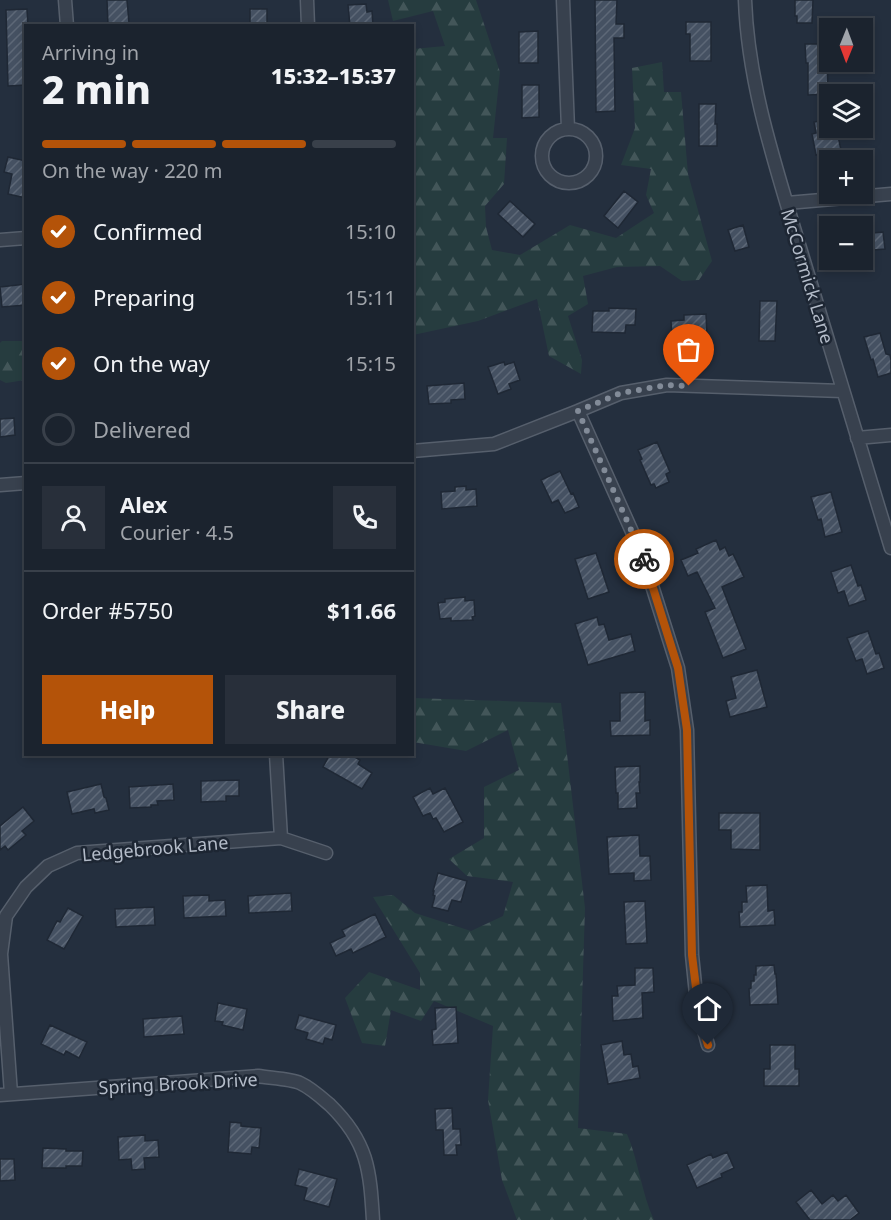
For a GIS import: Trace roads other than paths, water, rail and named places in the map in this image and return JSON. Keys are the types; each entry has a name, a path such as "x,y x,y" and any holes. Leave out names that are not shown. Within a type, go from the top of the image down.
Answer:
{"street":[{"path":"65,0 67,24"},
{"path":"307,0 308,24"},
{"path":"563,0 567,129"},
{"name":"McCormick Lane","path":"745,0 746,24 768,140 891,548"},
{"path":"567,129 582,132 593,143 595,151 594,166 590,172 585,178 570,183 555,179 544,168 542,161 543,146 553,134 567,129"},
{"path":"787,203 891,194"},
{"path":"0,240 24,238"},
{"path":"414,451 494,444 621,393 667,385 843,391"},
{"path":"578,411 642,554 678,668 687,730 693,963 698,1004 708,1045"},
{"path":"857,438 891,435"},
{"path":"0,485 24,483"},
{"path":"276,756 281,838"},
{"name":"Ledgebrook Lane","path":"5,1094 1,954 6,916 26,887 48,866 77,854 281,838 326,853"},
{"name":"Spring Brook Drive","path":"5,1094 258,1076 299,1083 338,1112 353,1131 363,1151 369,1173 374,1220"}]}
